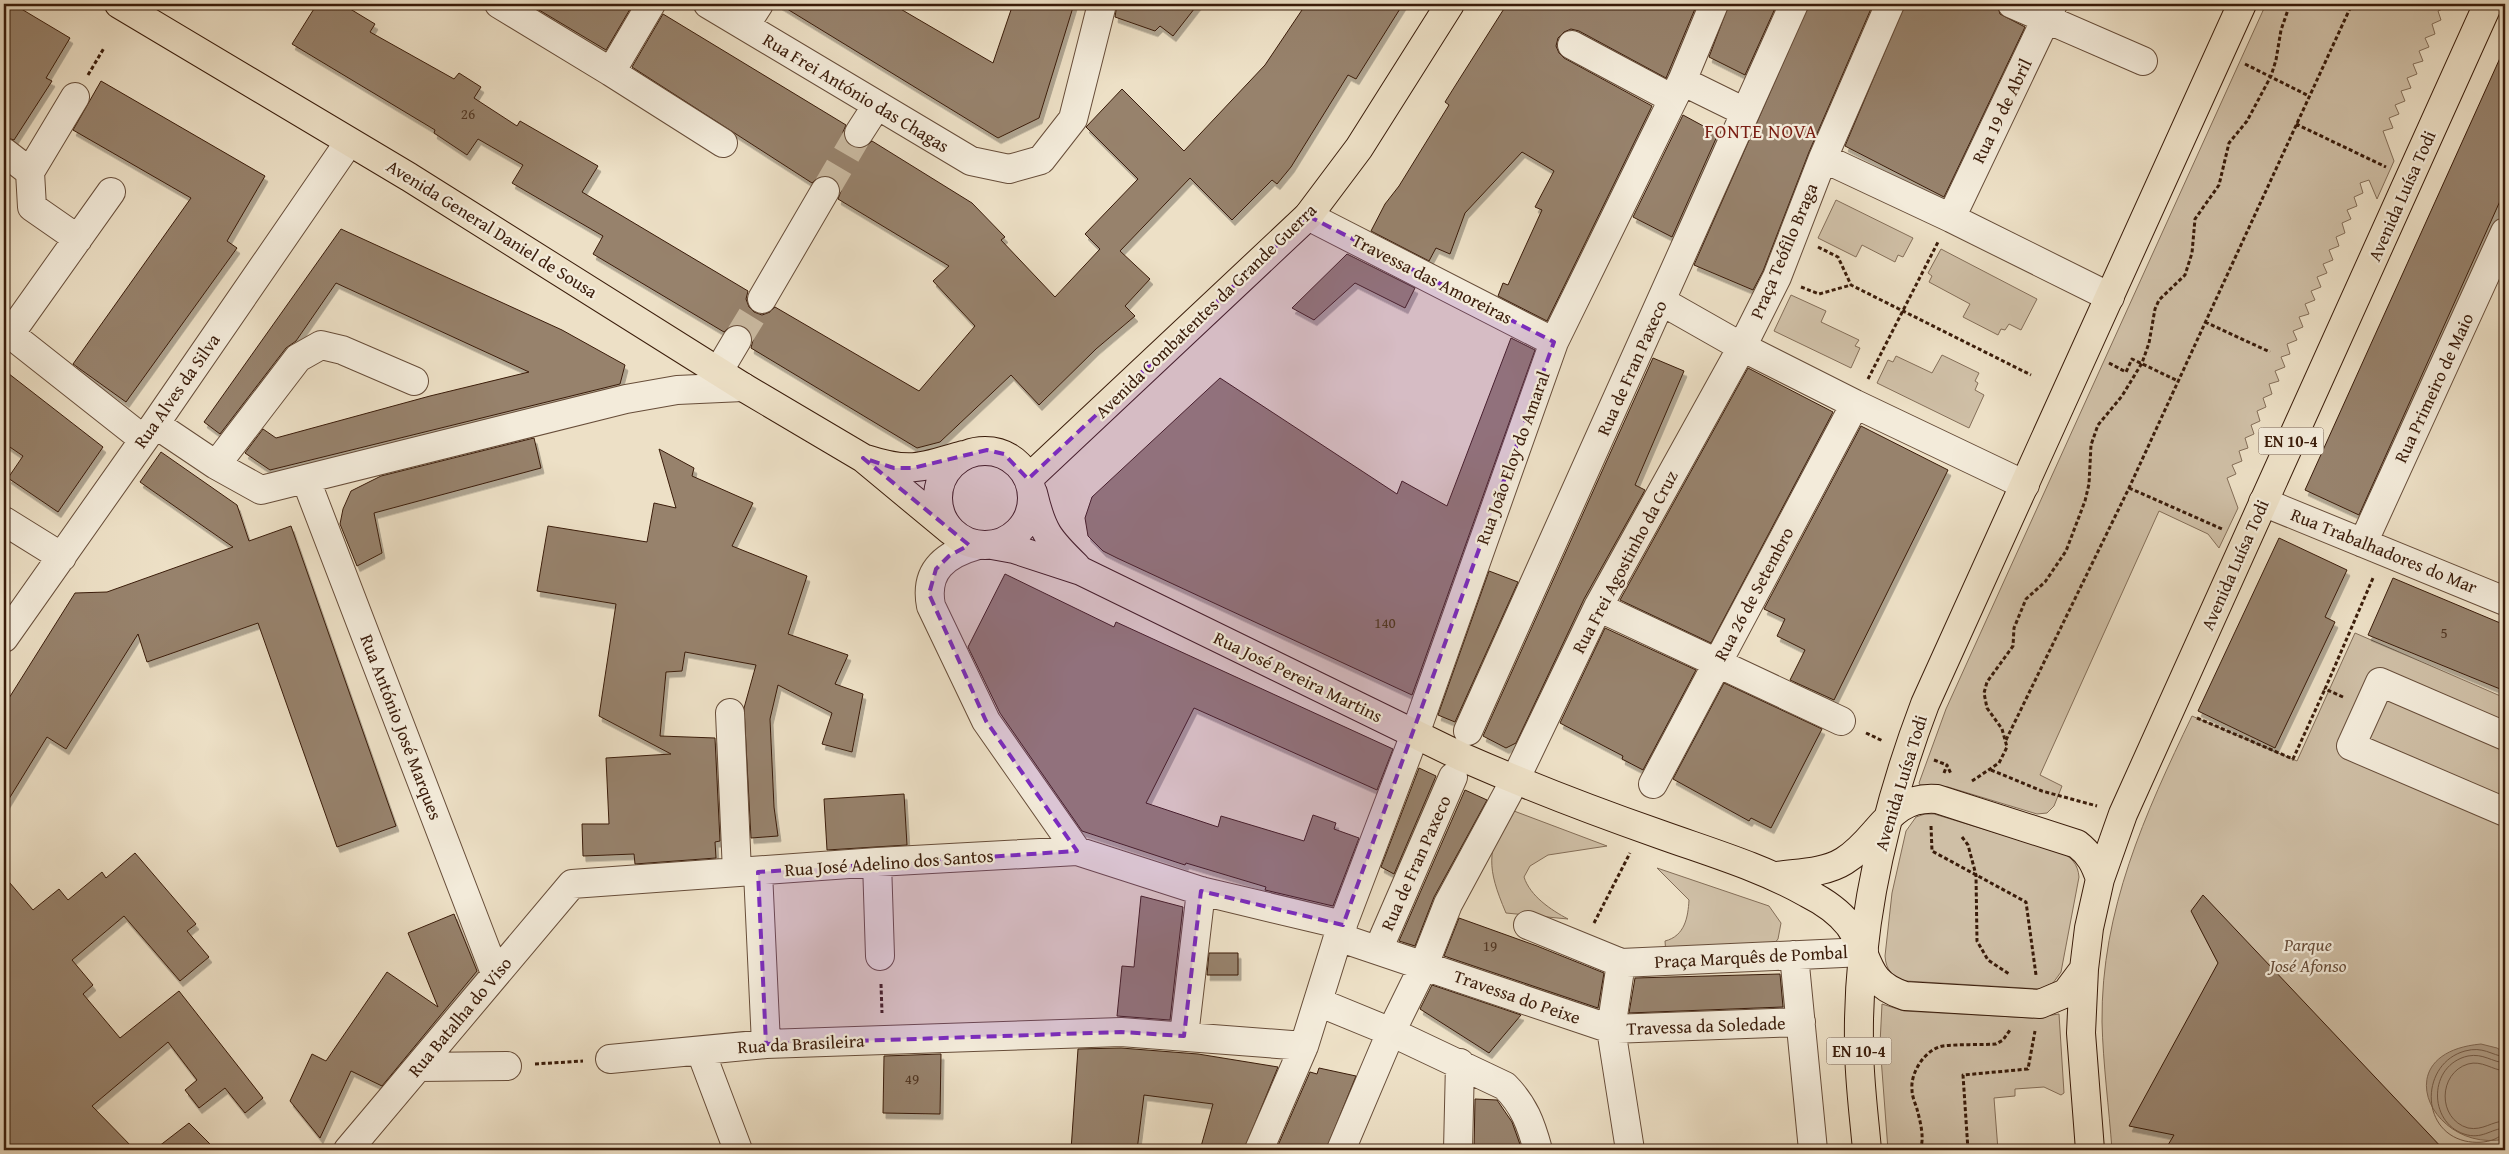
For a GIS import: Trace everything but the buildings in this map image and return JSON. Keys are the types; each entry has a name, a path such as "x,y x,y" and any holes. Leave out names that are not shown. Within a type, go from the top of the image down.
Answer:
{"main road":[{"name":"Avenida General Daniel de Sousa","path":"119,4 409,177 718,372 863,458 951,531"},
{"name":"Avenida Combatentes da Grande Guerra","path":"1030,485 1308,216 1359,148 1450,4"},
{"name":"Avenida Luísa Todi","path":"2090,1150 2081,1033 2084,969 2089,928 2100,880 2123,814 2488,4"},
{"name":"Avenida Luísa Todi","path":"1867,1150 1859,1045 1860,998 1864,952 1872,894 1887,817 1908,750 1925,704 2110,297 2236,6"},
{"path":"987,450 1004,454 1018,464 1030,485 1032,506 1027,519 1019,531 1006,540 985,545 963,540 951,531 942,519 938,505 938,490 942,475 954,462 969,453 987,450"},
{"name":"Avenida General Daniel de Sousa","path":"863,458 894,468 912,468 969,453"},
{"name":"Rua José Pereira Martins","path":"1030,485 1041,524 1051,543 1081,571"},
{"name":"Rua José Pereira Martins","path":"985,545 1014,549 1081,571 1415,734 1515,780"},
{"name":"Praça Marquês de Pombal","path":"1515,780 1776,876 1831,907 1849,925 1864,952"},
{"path":"1887,817 1909,802 1922,798 1937,799 2077,844 2087,852 2095,864 2100,880"},
{"name":"Praça Marquês de Pombal","path":"1776,876 1815,871 1843,862 1867,844 1887,817"},
{"path":"1864,952 1870,971 1881,984 1905,996 2040,1004 2066,994 2084,969"}],"street":[{"path":"499,4 724,143"},
{"path":"611,72 651,4"},
{"name":"Rua Frei António das Chagas","path":"708,4 752,15 876,105 971,161 1009,169 1042,160 1073,119 1102,4"},
{"name":"Rua João Eloy do Amaral","path":"1259,1150 1304,1046 1340,931 1415,734 1554,342 1678,90 1714,4"},
{"name":"Rua de Fran Paxeco","path":"1468,731 1794,4"},
{"name":"Praça Teófilo Braga","path":"1742,346 1777,277 1795,235 1823,158 1890,4"},
{"path":"2012,4 2049,11 2143,61"},
{"name":"Rua 19 de Abril","path":"1951,218 2049,11"},
{"path":"1572,45 1678,90 1745,112"},
{"path":"75,96 30,172 32,207 78,239"},
{"path":"859,134 876,105"},
{"name":"Rua Alves da Silva","path":"4,638 349,142"},
{"path":"4,152 30,172"},
{"path":"1823,158 1951,218 2110,297"},
{"path":"762,299 825,191"},
{"path":"111,192 10,334 149,432 216,465 260,490 626,399 677,390 743,387"},
{"name":"Travessa das Amoreiras","path":"1308,216 1554,342"},
{"name":"Rua Primeiro de Maio","path":"2363,543 2505,232"},
{"path":"1661,302 1855,404 2025,485"},
{"path":"718,372 738,340"},
{"path":"216,465 298,358 321,345 342,350 414,381"},
{"name":"Rua Frei Agostinho da Cruz","path":"1515,780 1598,607 1742,346"},
{"name":"Rua 26 de Setembro","path":"1653,784 1855,404"},
{"name":"Rua António José Marques","path":"306,480 495,973"},
{"name":"Rua Trabalhadores do Mar","path":"2264,502 2505,601"},
{"path":"4,521 62,557"},
{"path":"985,545 949,556 936,570 929,588 931,606 986,721 1077,851"},
{"path":"1598,607 1841,721"},
{"path":"2505,736 2380,682 2351,746 2505,812"},
{"path":"730,713 766,1044"},
{"name":"Rua de Fran Paxeco","path":"1378,950 1454,777"},
{"path":"1341,1150 1391,1032 1424,965 1448,904 1515,780"},
{"name":"Rua José Adelino dos Santos","path":"572,884 877,862 1077,851 1200,891 1340,931"},
{"path":"877,862 880,956"},
{"name":"Rua Batalha do Viso","path":"348,1150 495,973 572,884"},
{"path":"1184,1036 1200,891"},
{"name":"Praça Marquês de Pombal","path":"1528,925 1621,963 1864,952"},
{"name":"Travessa do Peixe","path":"1340,931 1378,950 1611,1029"},
{"path":"1794,955 1813,1150"},
{"path":"1621,963 1611,1029 1630,1150"},
{"path":"1318,1002 1391,1032 1460,1063 1505,1086 1518,1099 1529,1118 1538,1150"},
{"name":"Travessa da Soledade","path":"1611,1029 1801,1022"},
{"name":"Rua da Brasileira","path":"610,1059 700,1052 766,1044 1121,1032 1304,1046"},
{"path":"700,1052 738,1150"},
{"path":"1458,1150 1460,1063"},
{"path":"418,1067 506,1066"}],"path":[{"path":"1964,785 1991,770 1999,763 2007,746 2002,729 1987,708 1984,694 1987,682 2013,646 2014,628 2026,599 2045,582 2066,551 2086,501 2091,445 2098,425 2122,396 2142,363 2149,342 2154,309 2166,292 2185,276 2192,253 2196,219 2219,185 2229,144 2247,121 2271,76 2281,30 2290,4"},
{"path":"2006,741 2129,488 2352,4"},
{"path":"92,68 104,48"},
{"path":"2244,64 2309,96"},
{"path":"2296,124 2387,168"},
{"path":"1855,404 1951,218"},
{"path":"1795,235 1838,257 1851,286"},
{"path":"1777,277 1819,294 1851,286 2031,375"},
{"path":"2205,322 2270,352"},
{"path":"2104,360 2126,372 2132,359 2178,381"},
{"path":"2129,488 2224,530"},
{"path":"2172,706 2293,760 2325,689"},
{"path":"1991,770 2042,791 2103,808"},
{"path":"1589,950 1590,930 1631,850"},
{"path":"880,956 883,1040"},
{"path":"506,1066 610,1059"}],"highlighted area":[{"path":"1308,216 1554,342 1343,925 1201,891 1184,1036 1121,1032 766,1044 758,872 1077,851 986,721 929,594 936,569 949,556 969,545 863,458 894,468 913,468 987,450 1004,454 1028,479"}],"green space":[{"path":"2266,4 2446,4 2447,7 2438,11 2441,20 2432,24 2435,34 2425,38 2429,47 2419,51 2423,61 2413,64 2417,74 2407,78 2411,88 2401,91 2405,101 2395,105 2399,114 2389,118 2393,128 2383,131 2394,161 2377,199 2369,180 2360,183 2363,193 2354,197 2357,206 2347,210 2351,219 2342,223 2345,233 2336,237 2339,246 2329,250 2333,260 2323,264 2327,273 2317,277 2321,287 2311,291 2315,300 2305,304 2309,314 2299,317 2303,327 2293,331 2297,340 2287,344 2290,354 2281,357 2285,367 2275,371 2279,381 2269,384 2272,394 2263,398 2266,407 2257,411 2260,421 2251,425 2254,434 2245,438 2248,448 2239,451 2242,461 2232,465 2236,474 2227,478 2238,508 2219,548 2208,534 2159,511 2040,775 2062,786 2054,806 2047,813 2037,814 1948,787 1920,785 1919,783 1946,709"},
{"path":"1836,200 1913,238 1903,257 1898,255 1895,262 1862,245 1856,257 1818,238"},
{"path":"1941,249 2037,299 2021,330 2009,324 2005,330 2001,329 1998,335 1963,317 1970,304 1929,282 1932,276 1928,273"},
{"path":"1791,295 1826,311 1821,322 1859,340 1855,346 1860,348 1851,368 1774,331"},
{"path":"1942,355 1979,373 1975,381 1978,383 1975,390 1984,395 1969,428 1877,383 1888,360 1893,362 1896,356 1932,373"},
{"name":"Parque José Afonso","path":"2355,633 2505,698 2505,1150 2112,1150 2102,1022 2104,981 2109,941 2129,864 2143,826 2192,716 2297,761"},
{"path":"1506,808 1607,846 1548,855 1530,866 1524,877 1536,896 1548,907 1568,919 1506,913 1495,883 1492,860 1496,837"},
{"path":"1934,814 2059,852 2073,861 2079,877 2061,972 2053,983 2040,989 1906,981 1897,977 1888,969 1885,956 1892,893 1906,831 1916,817"},
{"path":"1657,868 1769,906 1781,923 1778,939 1768,951 1666,955 1665,941 1677,935 1684,925 1688,913 1689,900"},
{"path":"1882,1004 1904,1011 2032,1018 2059,1014 2064,1093 2061,1095 2044,1087 2015,1089 2015,1096 1994,1098 1998,1150 1888,1150 1880,1044"}],"water":[{"path":"2481,1044 2497,1048 2505,1053 2505,1139 2479,1140 2457,1132 2440,1118 2429,1100 2427,1082 2433,1065 2451,1051"}],"tunnel":[{"path":"825,191 859,133"},
{"path":"737,340 762,299"}],"district":[{"name":"FONTE NOVA","path":"1761,131"}]}
